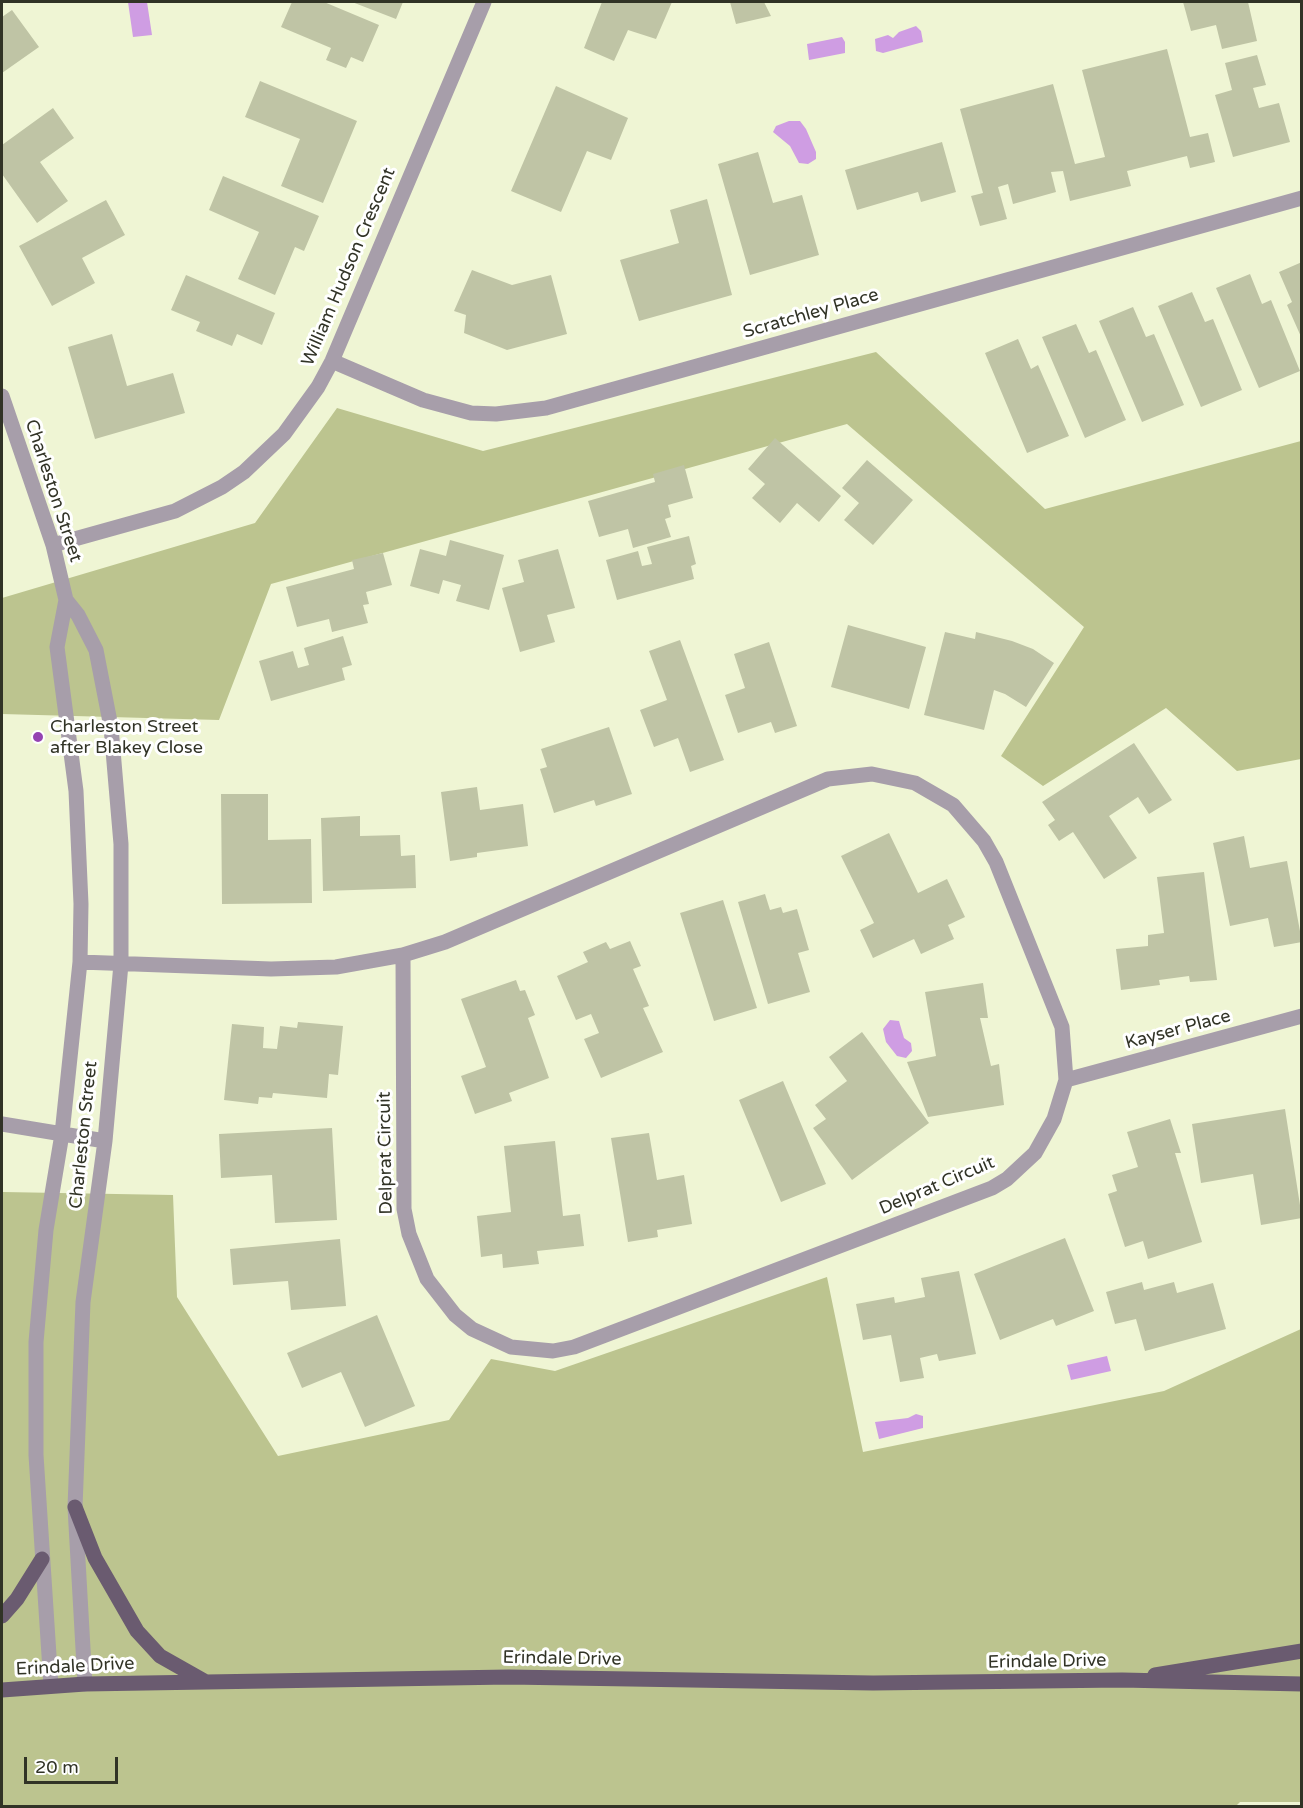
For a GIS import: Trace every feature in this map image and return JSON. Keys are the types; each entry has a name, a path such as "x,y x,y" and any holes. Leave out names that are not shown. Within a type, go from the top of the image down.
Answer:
{"main road":[{"path":"75,1507 95,1558 137,1631 160,1656 206,1682"},
{"path":"2,1616 17,1599 42,1559"},
{"name":"Erindale Drive","path":"1122,1680 1302,1651"},
{"name":"Erindale Drive","path":"2,1690 85,1684 509,1677 873,1683 1122,1680 1302,1683"}],"street":[{"name":"William Hudson Crescent","path":"53,545 175,510 222,487 244,472 284,434 318,387 332,361 484,2"},
{"name":"Scratchley Place","path":"332,361 423,400 471,413 496,414 546,408 1302,198"},
{"name":"Charleston Street","path":"2,396 53,545 66,600 57,647 76,791 81,904 80,962 62,1134 46,1230 36,1342 36,1455 51,1686"},
{"name":"Charleston Street","path":"66,600 78,615 96,650 111,728 121,844 121,964 105,1141 83,1302 75,1507 85,1684"},
{"name":"Delprat Circuit","path":"80,962 271,969 336,967 403,955 445,942 828,779 872,774 915,783 953,805 984,841 996,862 1062,1027 1066,1080 1054,1119 1035,1153 1007,1179 992,1188 574,1347 553,1351 511,1347 472,1329 455,1315 427,1279 409,1234 404,1209 403,955"},
{"name":"Kayser Place","path":"1066,1080 1302,1016"},
{"path":"2,1124 105,1141"}],"green space":[{"path":"876,352 1045,509 1301,441 1301,759 1237,771 1166,708 1043,786 1001,756 1084,627 847,424 271,584 219,720 2,714 2,598 255,523 337,408 483,451"},
{"path":"3,1192 173,1195 177,1297 278,1456 449,1420 491,1359 555,1371 827,1277 863,1452 1164,1391 1301,1329 1301,1802 1240,1802 1236,1806 2,1806"}],"shaded area":[{"path":"128,2 147,2 152,35 133,37"},
{"path":"916,26 921,31 923,42 883,53 876,51 875,39 888,35 893,38 899,32"},
{"path":"842,37 845,42 845,53 809,60 807,44"},
{"path":"789,121 800,121 806,129 816,152 816,159 808,164 799,163 790,146 773,132 776,126"},
{"path":"890,1020 899,1021 904,1038 911,1043 912,1051 906,1058 897,1056 886,1042 883,1029"},
{"path":"1107,1356 1111,1371 1071,1380 1067,1365"},
{"path":"916,1414 923,1416 923,1428 879,1439 875,1422 908,1418"}],"building":[{"path":"292,2 324,2 379,25 363,62 351,57 346,68 326,60 331,48 281,27"},
{"path":"352,2 403,2 396,19"},
{"path":"602,2 672,2 656,39 628,30 614,61 584,48"},
{"path":"730,2 764,2 771,16 736,24"},
{"path":"1183,2 1248,2 1257,41 1222,49 1216,25 1191,31"},
{"path":"12,10 39,47 2,73 2,17"},
{"path":"1167,49 1190,137 1208,133 1215,162 1190,168 1187,156 1127,171 1131,186 1070,201 1063,171 1051,172 1056,192 1013,204 1008,184 998,187 1007,219 980,226 971,196 983,193 960,109 1053,84 1075,164 1105,157 1082,70"},
{"path":"1257,55 1266,85 1253,88 1259,108 1279,103 1290,142 1233,157 1215,95 1232,90 1225,63"},
{"path":"260,81 357,121 323,203 281,186 300,139 245,117"},
{"path":"556,86 628,118 611,160 587,151 561,212 511,191"},
{"path":"53,108 74,138 40,162 68,201 37,223 2,174 2,145"},
{"path":"942,142 956,192 921,202 918,192 857,210 845,170"},
{"path":"758,152 773,203 802,195 819,255 750,275 718,164"},
{"path":"223,176 319,216 304,251 295,247 275,295 238,279 259,232 209,210"},
{"path":"707,199 732,295 639,321 620,260 679,243 670,210"},
{"path":"106,200 125,235 82,258 95,283 52,306 19,246"},
{"path":"1302,262 1302,339 1287,305 1292,302 1279,272"},
{"path":"472,270 512,285 551,275 567,334 507,350 464,333 466,315 454,311"},
{"path":"1250,274 1262,304 1271,300 1300,371 1259,388 1216,288"},
{"path":"186,275 275,313 262,345 237,334 232,346 196,331 200,322 171,310"},
{"path":"1192,292 1205,322 1213,319 1242,390 1201,407 1158,306"},
{"path":"1133,307 1146,337 1154,334 1184,405 1142,422 1099,321"},
{"path":"1076,324 1089,353 1096,350 1126,420 1085,438 1042,337"},
{"path":"112,334 127,386 173,373 185,413 95,439 68,347"},
{"path":"1018,339 1031,369 1038,365 1069,436 1027,453 985,353"},
{"path":"775,438 841,496 819,522 797,503 780,523 752,498 765,484 748,469"},
{"path":"867,460 913,500 873,545 844,520 859,503 842,488"},
{"path":"684,465 693,498 668,505 671,517 665,519 671,537 633,548 628,529 599,537 588,501 655,482 653,474"},
{"path":"689,536 696,564 691,566 694,579 617,600 606,560 638,551 642,566 652,564 647,547"},
{"path":"450,540 504,555 489,610 456,601 461,585 443,580 439,594 410,586 420,549 446,556"},
{"path":"558,549 575,608 547,615 555,642 520,652 502,588 524,582 518,560"},
{"path":"383,553 392,585 366,592 369,604 363,605 368,623 332,632 329,619 297,627 286,587 354,569 352,560"},
{"path":"848,625 926,647 909,709 831,687"},
{"path":"945,632 975,639 976,632 1012,641 1033,649 1054,663 1026,707 994,690 984,730 924,715"},
{"path":"343,636 352,665 342,668 345,680 271,701 259,661 293,651 298,668 309,665 304,648"},
{"path":"680,640 724,760 690,772 678,738 654,747 640,710 667,700 649,651"},
{"path":"769,642 797,726 775,733 771,722 738,733 725,695 745,688 734,654"},
{"path":"609,727 632,794 596,806 594,800 554,813 540,769 547,767 541,749"},
{"path":"1134,743 1172,800 1149,814 1138,797 1109,816 1137,858 1104,879 1073,832 1059,841 1048,825 1055,820 1042,802"},
{"path":"477,787 480,810 523,804 528,846 477,853 477,857 450,861 441,792"},
{"path":"221,794 268,794 268,840 311,839 312,903 222,904"},
{"path":"360,816 360,836 400,835 401,856 415,855 416,888 323,891 321,818"},
{"path":"889,833 918,893 947,879 965,917 948,925 954,939 921,954 914,939 873,958 860,930 874,923 841,856"},
{"path":"1244,836 1250,868 1287,861 1302,942 1274,947 1268,918 1230,926 1213,843"},
{"path":"1204,872 1217,980 1190,982 1189,976 1159,980 1160,985 1121,990 1116,949 1148,946 1148,935 1164,933 1157,877"},
{"path":"765,894 770,910 781,907 783,913 797,909 809,950 798,953 810,992 768,1004 738,902"},
{"path":"723,900 757,1008 714,1021 680,913"},
{"path":"630,941 641,966 633,969 649,1006 643,1008 663,1052 601,1078 584,1039 599,1033 591,1014 576,1020 557,976 588,962 583,952 606,942 610,949"},
{"path":"516,980 520,991 525,990 535,1015 528,1018 549,1078 509,1093 512,1101 475,1114 461,1076 486,1067 461,999"},
{"path":"983,983 988,1018 980,1018 991,1066 999,1064 1004,1105 928,1117 907,1062 936,1056 925,992"},
{"path":"298,1022 343,1026 338,1075 329,1074 327,1098 273,1093 272,1098 259,1097 258,1104 224,1100 232,1024 264,1027 263,1048 277,1049 280,1026 297,1028"},
{"path":"862,1032 929,1123 852,1180 813,1128 826,1119 815,1105 847,1081 829,1057"},
{"path":"783,1081 826,1184 781,1202 739,1100"},
{"path":"1285,1109 1302,1218 1261,1225 1253,1174 1201,1183 1192,1124"},
{"path":"1170,1119 1181,1153 1175,1153 1202,1242 1148,1259 1143,1241 1125,1247 1108,1194 1117,1191 1112,1175 1138,1167 1127,1132"},
{"path":"332,1128 337,1220 275,1223 272,1175 221,1178 219,1134"},
{"path":"649,1133 657,1180 684,1175 692,1224 657,1230 658,1237 628,1242 611,1138"},
{"path":"555,1141 563,1216 580,1214 584,1246 537,1251 539,1264 503,1268 502,1254 481,1257 477,1216 511,1212 504,1146"},
{"path":"1065,1238 1094,1311 1056,1326 1053,1319 1000,1340 974,1274"},
{"path":"340,1239 346,1306 291,1310 288,1281 233,1285 230,1249"},
{"path":"959,1271 976,1354 939,1361 937,1354 920,1358 924,1378 900,1382 891,1335 863,1340 856,1304 894,1297 895,1303 925,1297 921,1278"},
{"path":"1142,1282 1144,1290 1174,1282 1177,1293 1213,1283 1226,1329 1145,1351 1136,1319 1115,1324 1106,1292"},
{"path":"377,1315 415,1406 365,1427 341,1372 302,1388 287,1353"}],"place":[{"name":"Charleston Street after Blakey Close","path":"38,737"}]}
